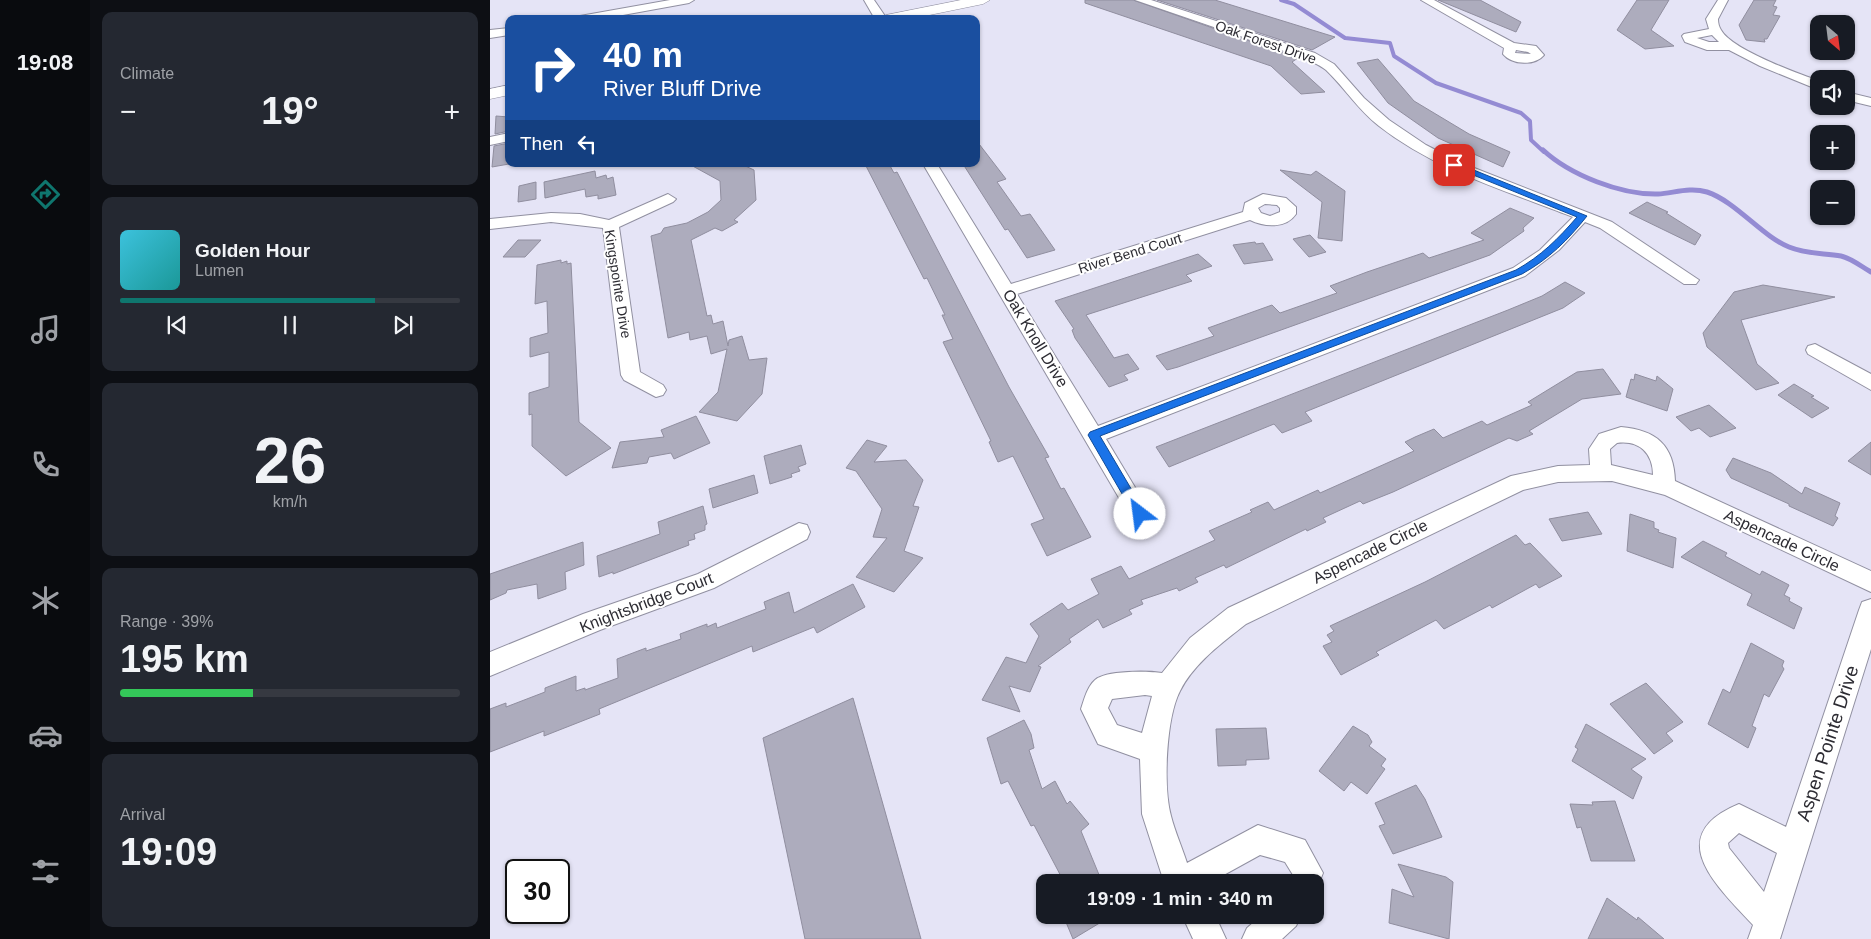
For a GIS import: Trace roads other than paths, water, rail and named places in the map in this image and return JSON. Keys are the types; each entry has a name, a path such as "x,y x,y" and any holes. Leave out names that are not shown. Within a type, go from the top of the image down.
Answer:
{"main road":[{"path":"906,15 983,0"},
{"path":"490,94 505,91"}],"street":[{"path":"603,15 689,0"},
{"path":"869,0 878,15"},
{"name":"Oak Forest Drive","path":"1140,0 1312,56 1330,67 1359,101 1384,123 1420,148 1454,165 1582,216 1622,235 1690,280"},
{"path":"1426,0 1512,47"},
{"path":"1723,0 1712,19 1715,31 1732,46 1810,82"},
{"path":"1715,31 1692,34 1688,36 1688,39 1707,46 1732,46"},
{"path":"490,34 505,32"},
{"path":"1855,98 1871,102"},
{"path":"490,141 505,138"},
{"name":"Oak Knoll Drive","path":"932,167 1008,291 1140,514"},
{"path":"611,225 668,199"},
{"name":"River Bend Court","path":"1008,291 1252,214"},
{"name":"Kingspointe Drive","path":"490,224 554,216 582,218 611,225 631,376 656,390"},
{"path":"1094,435 1519,272 1540,260 1557,246 1582,216"},
{"path":"1814,350 1871,382"},
{"path":"1602,473 1599,459 1602,446 1611,436 1625,435 1645,441 1659,452 1664,468 1664,487"},
{"name":"Aspencade Circle","path":"1176,874 1156,814 1154,750 1156,727 1168,686 1199,646 1237,616 1477,500 1519,482 1558,474 1612,473 1664,487 1871,582"},
{"name":"Knightsbridge Court","path":"490,664 592,622 706,581 799,532"},
{"name":"Aspen Pointe Drive","path":"1767,930 1792,846 1871,610"},
{"path":"1154,750 1108,735 1094,709 1098,698 1105,688 1146,683 1168,686"},
{"name":"Aspen Pointe Drive","path":"1767,930 1716,855 1713,844 1723,826 1739,818 1792,846"},
{"name":"Aspencade Circle","path":"1196,874 1258,840 1295,850 1308,874"},
{"path":"1202,924 1210,939"},
{"path":"1258,939 1275,924"}],"waterway":[{"path":"1281,0 1294,4 1345,38 1390,43 1394,56 1436,83 1521,113 1530,121 1531,140 1544,152"},
{"path":"1543,150 1567,168 1612,187 1628,191 1658,194 1688,190 1707,192 1728,203 1769,235 1789,247 1808,252 1845,257 1871,272"}]}
